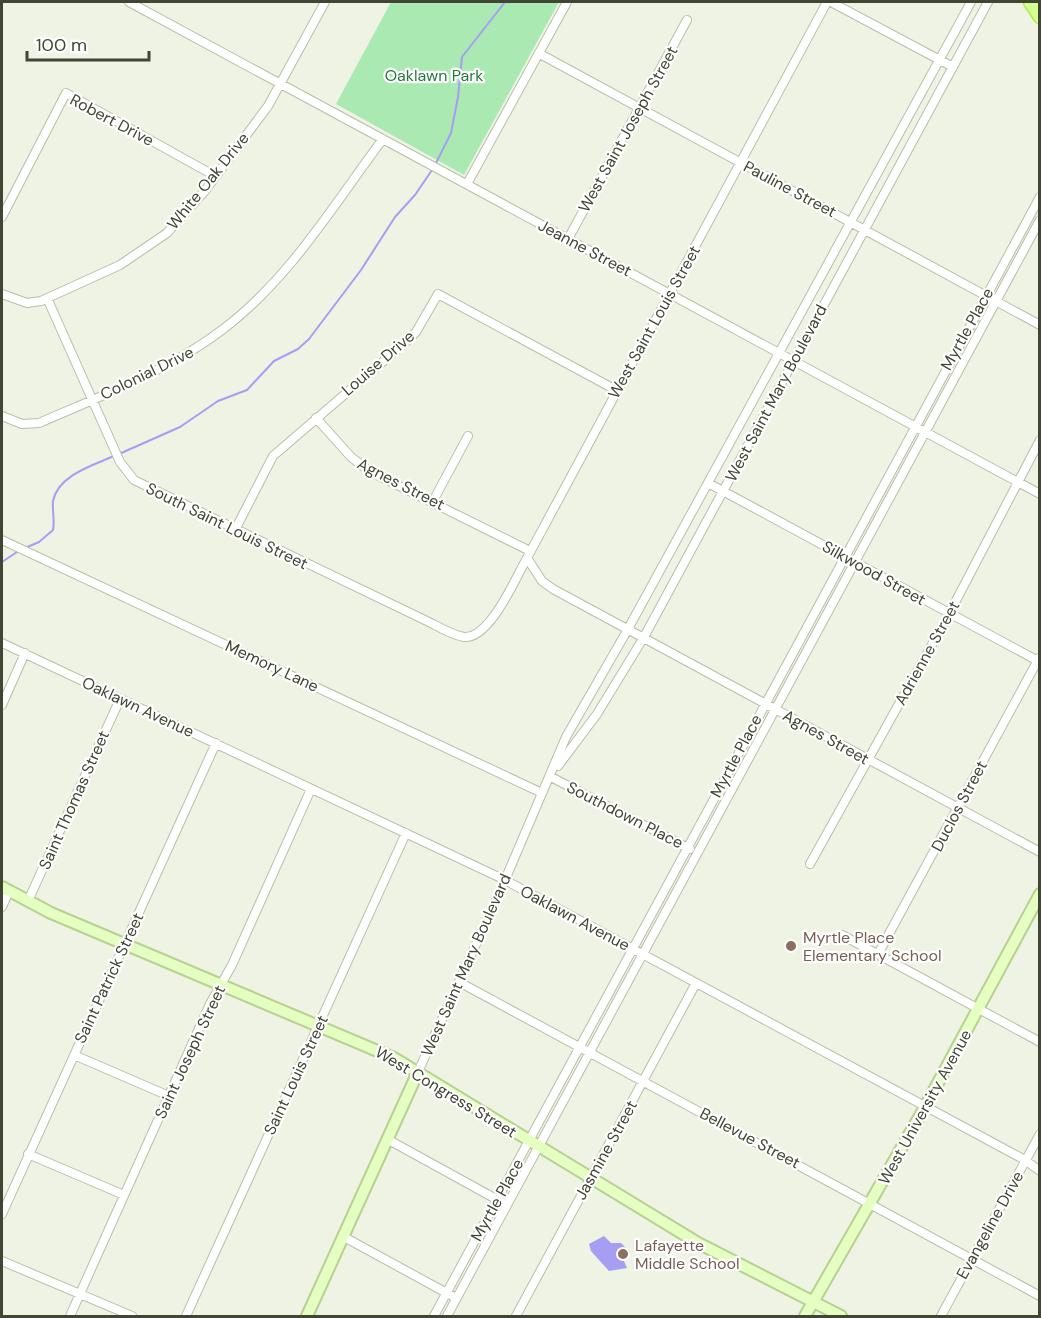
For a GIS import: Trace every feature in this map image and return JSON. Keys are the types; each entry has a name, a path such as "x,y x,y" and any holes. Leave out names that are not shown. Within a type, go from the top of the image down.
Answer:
{"main road":[{"path":"1030,2 1040,17"},
{"name":"West Congress Street","path":"5,889 125,944 374,1048 418,1072 533,1145 698,1243 841,1317"},
{"name":"West University Avenue","path":"805,1317 925,1107 1040,894"},
{"name":"West Saint Mary Boulevard","path":"307,1317 418,1072"}],"street":[{"name":"Jeanne Street","path":"129,2 1040,494"},
{"name":"White Oak Drive","path":"2,294 27,303 47,298 120,265 155,242 184,216 268,106 325,2"},
{"path":"467,184 567,2"},
{"path":"829,2 953,67"},
{"name":"West Saint Louis Street","path":"473,636 486,627 493,617 528,555 829,2"},
{"name":"West Saint Mary Boulevard","path":"418,1072 505,880 566,737 628,629 971,2"},
{"name":"West Saint Mary Boulevard","path":"550,777 597,714 644,637 724,491 792,359 988,2"},
{"name":"West Saint Joseph Street","path":"568,239 687,20"},
{"name":"Pauline Street","path":"540,54 1040,325"},
{"name":"Robert Drive","path":"2,217 66,93 215,176"},
{"name":"Colonial Drive","path":"2,416 32,425 92,400 175,361 241,315 290,263 383,139"},
{"name":"Myrtle Place","path":"447,1317 507,1205 580,1047 764,703 1040,197"},
{"name":"Myrtle Place","path":"434,1317 496,1199 533,1145 590,1052 1040,220"},
{"name":"Louise Drive","path":"235,530 273,456 408,340 438,294 616,390"},
{"name":"South Saint Louis Street","path":"47,298 120,462 131,477 144,487 447,630 461,636 473,636"},
{"name":"Agnes Street","path":"316,417 356,462 433,501 528,555 542,581 553,589 1040,852"},
{"path":"433,501 468,436"},
{"name":"Adrienne Street","path":"810,864 949,614 1040,440"},
{"name":"Silkwood Street","path":"708,483 949,614 1039,660"},
{"name":"Memory Lane","path":"2,540 542,793"},
{"name":"Oaklawn Avenue","path":"2,643 505,880 1025,1160 1040,1171"},
{"path":"2,705 25,653"},
{"name":"Duclos Street","path":"878,954 1039,660"},
{"name":"Saint Thomas Street","path":"28,901 120,699"},
{"name":"Saint Patrick Street","path":"2,1214 216,743"},
{"name":"Southdown Place","path":"550,777 698,854"},
{"name":"Saint Joseph Street","path":"70,1317 311,789"},
{"name":"Saint Louis Street","path":"186,1317 406,833"},
{"path":"2,907 5,889"},
{"path":"842,934 1040,1042"},
{"name":"Bellevue Street","path":"459,982 972,1257 1040,1296"},
{"name":"Jasmine Street","path":"516,1317 696,983"},
{"path":"74,1055 169,1096"},
{"name":"Evangeline Drive","path":"941,1317 1040,1134"},
{"path":"387,1139 507,1205"},
{"path":"28,1154 124,1195"},
{"path":"344,1237 456,1298"},
{"path":"2,1261 132,1317"}],"green space":[{"name":"Oaklawn Park","path":"391,2 559,2 464,175 336,104"}],"shaded area":[{"path":"604,1236 611,1243 621,1243 630,1252 624,1261 627,1268 609,1271 591,1251 589,1244"}],"waterway":[{"path":"435,165 451,133 462,57 505,2"},
{"path":"119,454 180,427 218,401 247,390 274,361 298,349 309,339 361,270 395,217 415,195 432,170"},
{"path":"25,548 39,542 53,530 53,501 62,484 87,467 114,456"},
{"path":"2,562 20,550"}],"place":[{"name":"Myrtle Place Elementary School","path":"791,946"},
{"name":"Lafayette Middle School","path":"623,1254"}]}
